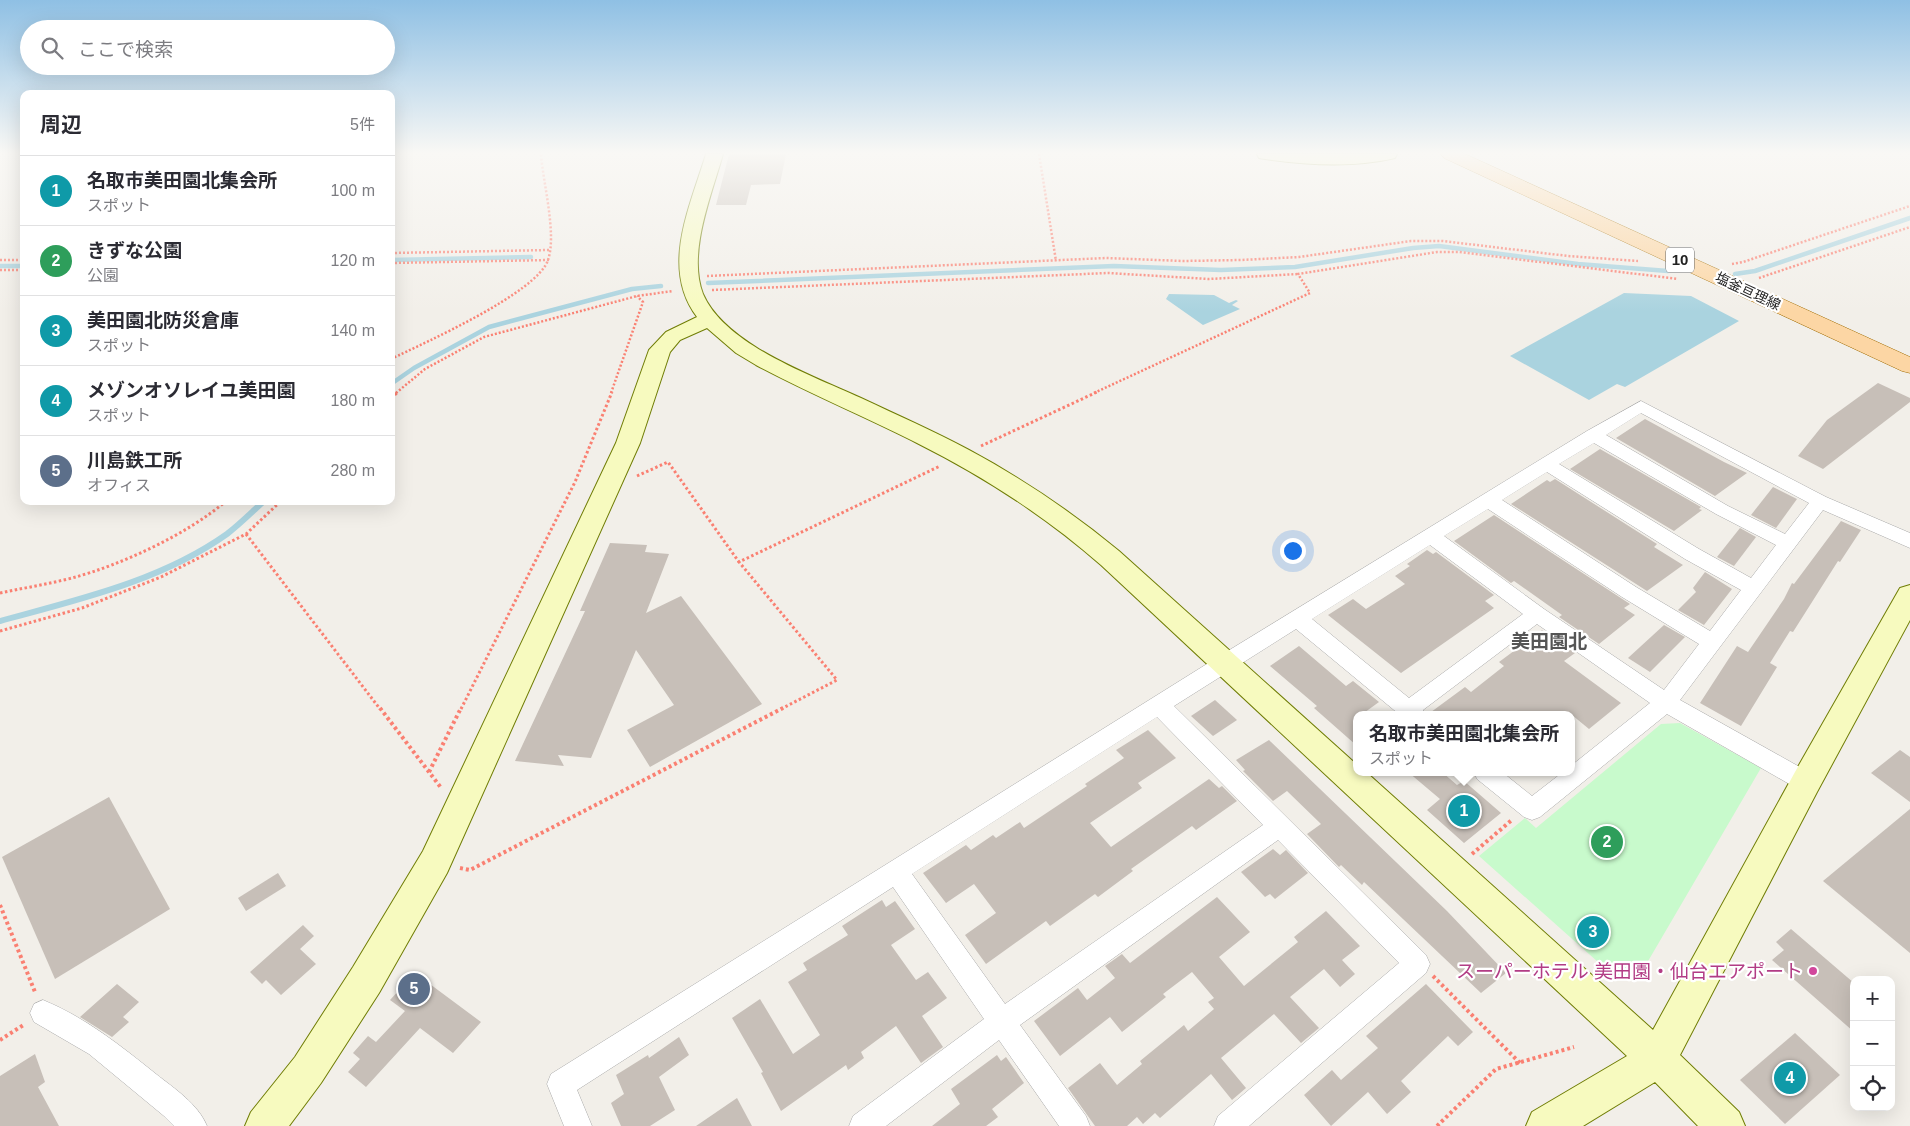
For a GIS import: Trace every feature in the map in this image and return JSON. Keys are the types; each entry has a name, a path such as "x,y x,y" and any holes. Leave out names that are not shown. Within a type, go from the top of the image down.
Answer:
{"main road":[{"name":"塩釜亘理線","path":"1564,207 1910,366"}],"street":[{"path":"700,207 689,247 691,286 710,319 736,343 767,362 960,456 1013,486 1071,525 1226,663 1658,1059 1725,1126"},
{"path":"265,1126 308,1070 340,1021 407,913 435,862 628,443 660,350 674,336 710,319"},
{"path":"578,1126 561,1084 1297,618 1640,406 1820,501 1910,541"},
{"path":"1594,435 1722,510 1788,543"},
{"path":"1546,464 1692,554 1754,588"},
{"path":"1488,500 1629,592 1712,642"},
{"path":"1575,776 1666,703 1820,501"},
{"path":"1431,536 1537,614 1666,703 1806,782"},
{"path":"1546,1126 1658,1059 1806,782 1910,595"},
{"path":"1413,711 1537,614"},
{"path":"1297,618 1411,711"},
{"path":"1159,705 1417,964 1228,1126"},
{"path":"1490,776 1532,810 1575,776"},
{"path":"863,1126 1002,1022 1280,826"},
{"path":"896,872 1076,1126"},
{"path":"43,1013 98,1045 174,1106 193,1126"}],"path":[{"path":"395,358 518,291 545,270 549,260 550,234 546,207"},
{"path":"1047,207 1056,261"},
{"path":"691,286 717,289 1108,273 1210,279 1298,274 1437,252 1459,252 1687,281 1703,279 1718,265 1743,262 1908,207"},
{"path":"1740,287 1764,276 1910,227"},
{"path":"395,395 425,369 484,337 637,296 691,286 1106,258 1183,261 1280,258 1411,241 1444,241 1568,256 1640,261 1665,253"},
{"path":"395,253 549,250"},
{"path":"0,260 20,260"},
{"path":"395,263 549,260"},
{"path":"0,270 20,270"},
{"path":"739,562 960,456 1310,293 1298,274"},
{"path":"429,772 575,482 610,397 643,302 637,296"},
{"path":"435,862 470,870 837,680 739,562 668,462 608,488"},
{"path":"0,593 72,578 144,552 208,517 222,505"},
{"path":"0,631 124,594 198,560 246,534 277,505"},
{"path":"246,534 459,811"},
{"path":"1472,854 1527,806"},
{"path":"0,905 43,1013 0,1040"},
{"path":"1417,964 1433,976 1520,1063"},
{"path":"1437,1126 1496,1070 1574,1047"}],"green space":[{"path":"1680,723 1761,768 1637,980 1617,979 1479,856 1525,818 1536,828 1661,724"}],"water":[{"path":"1624,293 1691,296 1739,321 1625,387 1617,384 1589,400 1510,356"},
{"path":"1169,294 1214,295 1229,303 1238,301 1232,305 1240,309 1203,325 1166,299"}],"building":[{"path":"1878,383 1910,398 1910,402 1823,469 1798,456 1827,420"},
{"path":"1645,419 1747,473 1715,496 1616,438"},
{"path":"1600,449 1701,507 1699,509 1702,510 1674,531 1570,469"},
{"path":"1555,479 1657,544 1654,547 1683,565 1647,591 1511,504 1547,480 1550,482"},
{"path":"1773,487 1797,499 1776,528 1751,515"},
{"path":"1494,515 1630,604 1624,608 1635,615 1599,644 1559,617 1562,615 1514,581 1511,583 1454,541"},
{"path":"1841,521 1861,530 1840,562 1838,561 1793,632 1790,631 1770,663 1777,667 1741,726 1700,703 1737,646 1748,652 1784,599 1792,583 1794,584"},
{"path":"1740,528 1756,537 1734,566 1717,557"},
{"path":"610,543 647,545 645,552 669,554 646,613 681,596 762,704 650,767 627,730 674,705 636,650 591,758 558,755 564,766 515,761 585,611 580,611"},
{"path":"1427,550 1433,554 1436,552 1494,595 1485,601 1494,608 1401,673 1328,615 1353,599 1366,609 1405,584 1395,576 1410,566 1407,564"},
{"path":"1705,572 1732,589 1704,625 1678,610 1696,592 1693,588"},
{"path":"1664,625 1685,637 1650,672 1628,658"},
{"path":"1542,630 1575,653 1564,661 1621,703 1589,729 1575,717 1575,711 1432,711 1465,687 1471,692 1504,666 1499,662"},
{"path":"1299,646 1346,686 1353,681 1379,702 1367,711 1353,711 1353,742 1314,708 1317,706 1270,666"},
{"path":"1215,700 1237,720 1213,736 1191,716"},
{"path":"1148,730 1176,758 1138,783 1142,788 1090,823 1111,847 1209,779 1219,788 1222,786 1237,801 1196,830 1192,826 1131,869 1133,871 1098,897 1095,894 1050,926 1046,921 986,964 965,935 996,913 974,884 946,903 923,873 966,845 971,850 993,835 996,838 1020,822 1024,828 1087,786 1085,784 1124,758 1116,750"},
{"path":"1269,740 1447,911 1506,973 1481,993 1364,882 1362,885 1341,865 1339,867 1307,834 1321,824 1287,791 1273,801 1243,771 1245,770 1236,760"},
{"path":"1900,750 1910,757 1910,802 1871,773"},
{"path":"1413,776 1447,776 1457,785 1464,781 1501,813 1464,843 1427,810 1440,799"},
{"path":"109,797 170,909 55,979 2,857"},
{"path":"1910,809 1910,953 1823,881"},
{"path":"1273,849 1280,855 1286,850 1308,873 1275,899 1270,894 1265,897 1241,872"},
{"path":"278,873 286,886 246,911 238,898"},
{"path":"1217,897 1250,932 1219,957 1244,986 1298,942 1294,937 1326,911 1360,946 1342,960 1355,974 1340,987 1324,969 1290,997 1319,1028 1301,1043 1274,1014 1221,1058 1246,1088 1232,1100 1211,1074 1160,1118 1155,1113 1143,1124 1137,1117 1127,1126 1095,1126 1068,1088 1100,1063 1117,1085 1142,1064 1140,1061 1184,1025 1188,1031 1214,1009 1208,1002 1214,998 1192,972 1163,994 1166,997 1122,1032 1110,1017 1060,1056 1034,1021 1078,988 1087,1000 1115,978 1105,966 1122,954 1130,963"},
{"path":"882,900 886,907 895,901 915,929 891,945 916,980 928,972 947,998 922,1016 943,1047 921,1063 896,1026 861,1052 864,1058 848,1070 846,1065 781,1111 761,1073 763,1072 732,1018 760,999 793,1054 820,1035 788,982 807,970 803,963 848,935 842,926"},
{"path":"303,925 314,936 300,949 316,964 281,995 266,980 262,984 250,972"},
{"name":"スーパーホテル 美田園・仙台エアポート","path":"1791,929 1850,980 1850,1028 1772,960 1784,950 1776,942"},
{"path":"415,973 481,1022 453,1053 420,1028 366,1087 348,1072 360,1059 353,1053 368,1036 376,1042 405,1011 390,1000"},
{"path":"117,984 139,1002 123,1017 129,1022 112,1037 80,1017"},
{"path":"1426,984 1473,1032 1458,1046 1448,1036 1401,1081 1411,1092 1387,1114 1368,1092 1331,1126 1304,1095 1332,1070 1341,1080 1378,1048 1366,1036"},
{"path":"1795,1033 1840,1075 1785,1124 1740,1080"},
{"path":"679,1037 689,1055 659,1077 675,1110 650,1126 621,1126 611,1103 624,1094 616,1075 648,1055 649,1058"},
{"path":"35,1054 45,1082 38,1087 59,1126 0,1126 0,1076"},
{"path":"997,1055 1001,1061 1006,1057 1024,1083 992,1109 998,1117 986,1126 932,1126 960,1104 951,1089"},
{"path":"737,1098 752,1126 696,1126"}],"waterway":[{"path":"1735,274 1755,271 1910,218"},
{"path":"708,283 1114,266 1221,270 1295,267 1413,248 1439,246 1578,264 1668,271"},
{"path":"395,260 531,257"},
{"path":"0,266 20,266"},
{"path":"395,381 414,368 489,327 632,289 661,286"},
{"path":"0,621 88,597 146,577 175,564 227,534 260,505"}],"place":[{"name":"名取市美田園北集会所","path":"1464,811"},
{"name":"きずな公園","path":"1607,842"},
{"name":"美田園北防災倉庫","path":"1593,932"},
{"name":"スーパーホテル 美田園・仙台エアポート","path":"1813,971"},
{"name":"川島鉄工所","path":"414,989"},
{"name":"メゾンオソレイユ美田園","path":"1790,1078"}],"district":[{"name":"美田園北","path":"1549,641"}]}
